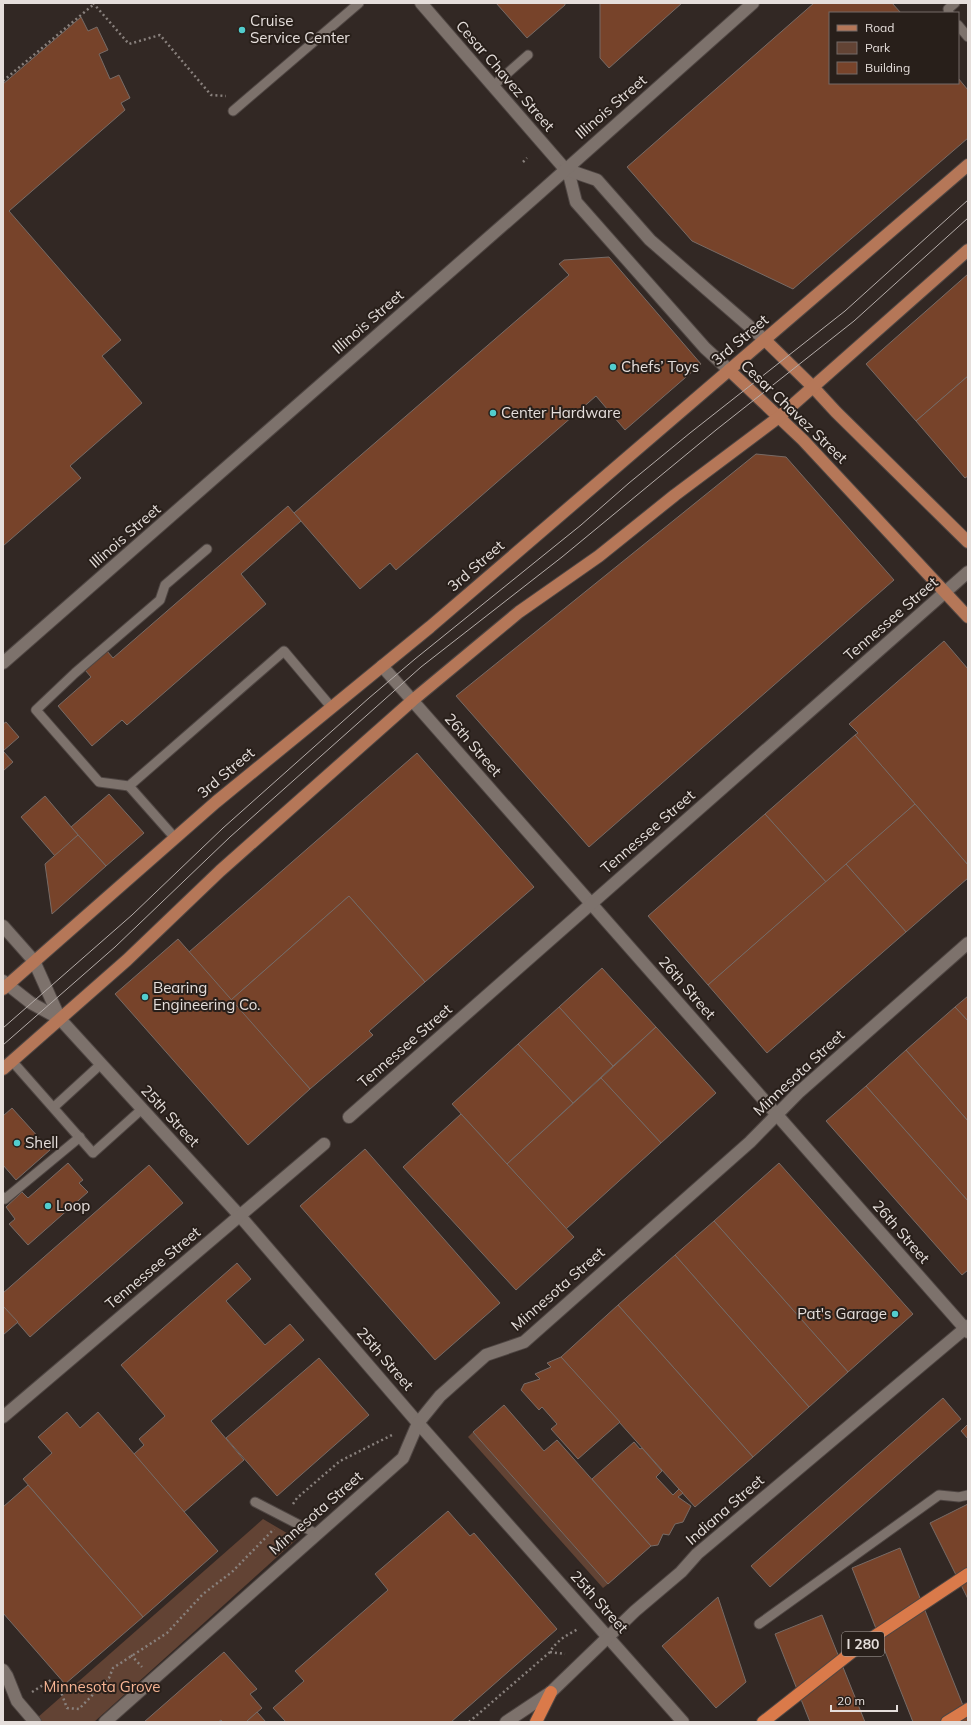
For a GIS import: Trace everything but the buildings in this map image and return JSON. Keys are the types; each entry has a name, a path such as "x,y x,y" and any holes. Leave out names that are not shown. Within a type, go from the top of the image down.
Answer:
{"highway":[{"name":"I 280","path":"763,1722 857,1648 968,1574"},
{"path":"536,1722 551,1692"},
{"path":"947,1722 968,1710"}],"main road":[{"name":"3rd Street","path":"5,985 258,766 332,708 436,622 968,165"},
{"path":"8,1065 128,960 243,849 412,700 519,612 600,556 675,495 779,417 968,250"},
{"name":"Cesar Chavez Street","path":"765,340 968,542"},
{"name":"Cesar Chavez Street","path":"729,370 803,440 968,616"}],"street":[{"name":"Cesar Chavez Street","path":"421,3 565,169 570,178 576,202 705,348 729,370"},
{"name":"Illinois Street","path":"3,663 753,3"},
{"name":"Cesar Chavez Street","path":"565,169 597,180 650,240 765,340"},
{"name":"Tennessee Street","path":"349,1117 968,572"},
{"name":"26th Street","path":"382,666 967,1329"},
{"name":"25th Street","path":"3,926 34,961 60,1019"},
{"name":"Minnesota Street","path":"105,1722 403,1458 418,1423 440,1396 486,1355 524,1342 750,1142 803,1088 968,943"},
{"name":"25th Street","path":"5,985 31,1003 60,1019 102,1064 240,1216 418,1423 684,1722"},
{"name":"Tennessee Street","path":"3,1417 324,1144"},
{"name":"Indiana Street","path":"506,1722 551,1692 635,1611 681,1572 697,1554 967,1329"},
{"path":"3,1670 17,1701 35,1722"}],"lane":[{"path":"233,111 359,3"},
{"path":"949,12 948,8 955,3"},
{"path":"959,27 968,37"},
{"path":"493,86 528,55"},
{"path":"175,838 129,786 99,782 36,710 75,673 160,600 165,585 207,549"},
{"path":"129,786 284,651 332,708"},
{"path":"54,1107 102,1064"},
{"path":"8,1065 54,1107 93,1153 142,1109"},
{"path":"3,1197 5,1199 80,1137"},
{"path":"759,1624 939,1495 959,1497 968,1495"},
{"path":"255,1502 316,1534"}],"path":[{"path":"3,82 93,4 129,44 160,35 212,95 250,97"},
{"path":"523,162 527,158"},
{"path":"17,1701 51,1680 61,1692 67,1708 79,1709 108,1678 113,1668 167,1633 203,1594 237,1566 271,1533 297,1498 340,1461 418,1423"},
{"path":"469,1722 550,1652 554,1645 563,1637"},
{"path":"550,1652 570,1655"}],"green space":[{"path":"473,1432 608,1584 603,1588 468,1437"},
{"name":"Minnesota Grove","path":"263,1519 297,1539 94,1722 40,1722 37,1718"}],"tram line":[{"path":"3,1028 132,915 223,828 369,698 581,525 690,433 845,311 968,200"},
{"path":"3,1045 115,947 230,837 421,667 562,557 716,430 854,321 968,218"}],"place":[{"name":"Cruise Service Center","path":"242,30"},
{"name":"Chefs’ Toys","path":"613,367"},
{"name":"Center Hardware","path":"493,413"},
{"name":"Bearing Engineering Co.","path":"145,997"},
{"name":"Shell","path":"17,1143"},
{"name":"Loop","path":"48,1206"},
{"name":"Pat's Garage","path":"895,1314"}]}
